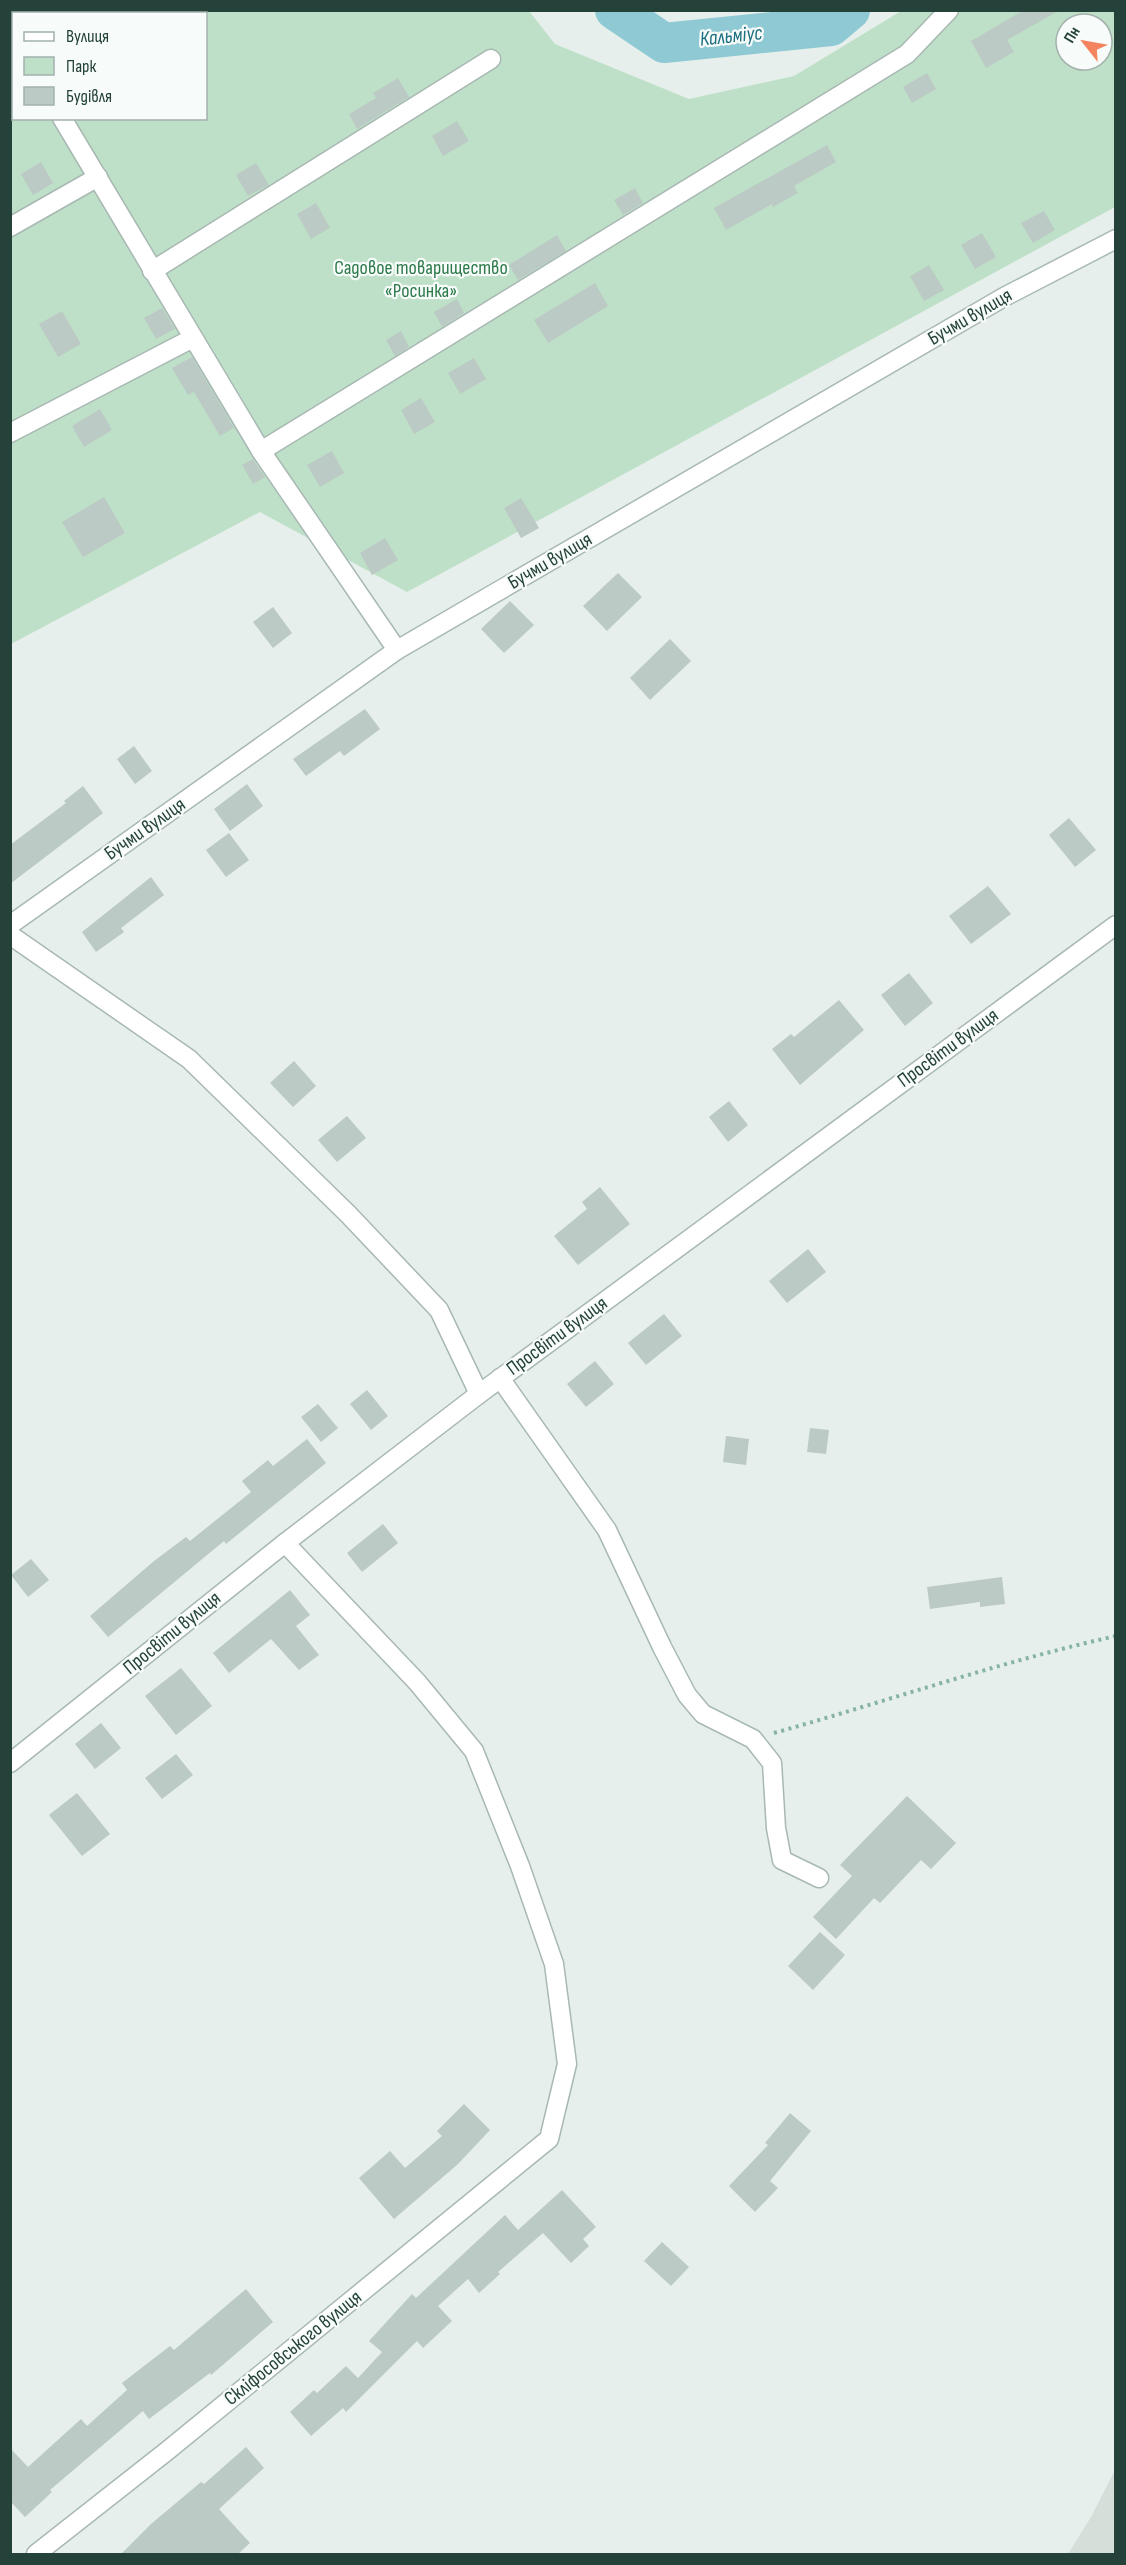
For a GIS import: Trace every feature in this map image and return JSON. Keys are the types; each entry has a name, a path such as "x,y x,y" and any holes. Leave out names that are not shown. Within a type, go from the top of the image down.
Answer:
{"street":[{"path":"261,451 907,54 949,10"},
{"path":"153,271 491,59"},
{"path":"63,120 261,451 397,650"},
{"path":"10,227 98,177"},
{"name":"Бучми вулиця","path":"10,925 397,650 1004,297 1116,239"},
{"path":"10,433 193,338"},
{"name":"Просвіти вулиця","path":"10,1763 285,1543 500,1378 1116,925"},
{"path":"10,935 189,1059 348,1214 439,1310 479,1394"},
{"path":"500,1378 607,1530 687,1695 703,1714 753,1739 772,1763 776,1828 782,1860 819,1878"},
{"name":"Скліфосовського вулиця","path":"36,2554 176,2444 549,2139 567,2064 554,1964 520,1866 474,1751 417,1682 285,1543"}],"path":[{"path":"753,1739 970,1672 1042,1652 1116,1636"}],"shaded area":[{"path":"1115,2470 1115,2554 1068,2554 1091,2517"}],"green space":[{"name":"Садовое товарищество «Росинка»","path":"11,11 529,11 555,44 689,99 794,76 901,11 1115,11 1115,207 407,592 260,512 11,644"}],"building":[{"path":"1024,10 1060,10 1007,40 1014,52 986,68 971,41"},
{"path":"927,73 936,89 912,103 903,87"},
{"path":"398,78 409,97 357,129 349,114 376,98 373,93"},
{"path":"457,121 469,141 443,156 432,136"},
{"path":"827,145 836,162 794,186 798,193 773,207 772,204 726,230 714,208"},
{"path":"41,162 53,183 33,195 21,174"},
{"path":"256,163 269,185 248,196 236,175"},
{"path":"635,188 643,203 623,215 614,200"},
{"path":"316,203 330,228 311,239 297,214"},
{"path":"1044,211 1055,230 1033,243 1021,223"},
{"path":"982,233 996,257 975,269 961,245"},
{"path":"557,235 566,251 518,280 509,265"},
{"path":"929,265 944,290 924,301 910,276"},
{"path":"595,283 608,306 548,343 534,320"},
{"path":"457,299 464,313 442,327 434,312"},
{"path":"162,308 175,329 156,339 144,318"},
{"path":"62,311 81,344 58,357 39,324"},
{"path":"401,331 409,347 395,356 386,340"},
{"path":"192,357 234,428 220,436 194,392 188,395 172,368"},
{"path":"474,358 486,379 460,394 448,373"},
{"path":"421,398 435,422 414,434 401,410"},
{"path":"100,409 112,430 84,447 72,426"},
{"path":"332,451 344,473 320,487 307,465"},
{"path":"253,459 265,477 253,484 242,465"},
{"path":"104,497 125,533 83,557 62,522"},
{"path":"521,498 539,528 521,538 504,508"},
{"path":"385,538 398,560 372,575 360,553"},
{"path":"618,573 642,597 607,631 583,606"},
{"path":"510,601 534,625 504,653 481,629"},
{"path":"273,607 292,633 273,648 253,622"},
{"path":"670,639 691,661 650,700 630,678"},
{"path":"365,709 380,729 344,756 340,751 306,776 293,759"},
{"path":"134,746 152,771 135,784 117,759"},
{"path":"247,784 263,806 230,831 214,809"},
{"path":"83,786 103,813 10,884 10,845 66,803 64,801"},
{"path":"1069,818 1096,850 1075,867 1049,835"},
{"path":"229,833 249,860 226,877 206,850"},
{"path":"151,877 164,895 121,928 124,932 96,952 82,932"},
{"path":"988,886 1011,914 971,944 949,916"},
{"path":"909,973 933,1003 905,1026 881,995"},
{"path":"839,1000 864,1030 800,1085 772,1049 791,1034 794,1037"},
{"path":"294,1061 316,1086 293,1107 270,1083"},
{"path":"729,1101 748,1125 728,1142 709,1117"},
{"path":"347,1116 366,1138 337,1162 318,1140"},
{"path":"600,1187 630,1224 578,1265 554,1236 587,1209 582,1202"},
{"path":"808,1249 826,1272 787,1303 769,1281"},
{"path":"664,1314 682,1336 646,1365 628,1343"},
{"path":"595,1361 614,1384 586,1407 567,1384"},
{"path":"367,1390 388,1416 371,1430 350,1404"},
{"path":"318,1404 338,1428 321,1442 301,1417"},
{"path":"810,1428 829,1430 826,1454 807,1452"},
{"path":"726,1436 749,1439 746,1465 723,1462"},
{"path":"307,1439 326,1463 226,1544 224,1541 108,1637 90,1616 154,1561 186,1537 190,1541 251,1492 242,1481 268,1460 273,1466"},
{"path":"383,1524 398,1543 362,1572 347,1553"},
{"path":"31,1559 49,1580 28,1597 11,1575"},
{"path":"1002,1577 1005,1604 980,1607 980,1602 930,1609 927,1587"},
{"path":"290,1590 310,1615 296,1626 319,1655 299,1670 271,1639 229,1673 213,1653"},
{"path":"181,1668 212,1706 176,1735 145,1696"},
{"path":"101,1723 121,1748 95,1769 75,1744"},
{"path":"176,1754 193,1775 162,1799 145,1778"},
{"path":"77,1793 110,1834 82,1856 49,1815"},
{"path":"907,1796 956,1843 931,1869 921,1860 880,1903 874,1898 836,1939 813,1917 852,1876 840,1865"},
{"path":"820,1932 845,1955 813,1990 788,1966"},
{"path":"464,2104 490,2130 458,2164 394,2219 359,2178 390,2151 405,2168 442,2136 437,2131"},
{"path":"790,2113 811,2131 770,2181 778,2188 755,2212 729,2186 768,2145 765,2143"},
{"path":"562,2190 596,2227 583,2239 589,2246 571,2263 543,2233 498,2272 500,2274 479,2293 468,2279 438,2306 452,2321 423,2348 417,2341 346,2412 343,2408 311,2436 290,2412 314,2390 317,2393 346,2366 358,2378 382,2352 369,2341 412,2294 416,2298 505,2215 518,2230"},
{"path":"662,2242 689,2267 671,2286 644,2261"},
{"path":"246,2289 273,2322 211,2375 210,2373 149,2419 143,2411 50,2490 52,2492 25,2517 10,2501 10,2448 28,2467 81,2419 87,2426 127,2390 122,2383 170,2346 174,2350"},
{"path":"246,2447 264,2468 219,2509 250,2543 238,2554 121,2554 151,2524 201,2482 204,2484"}],"waterway":[{"name":"Кальміус","path":"615,10 664,43 831,26 850,10"}]}
